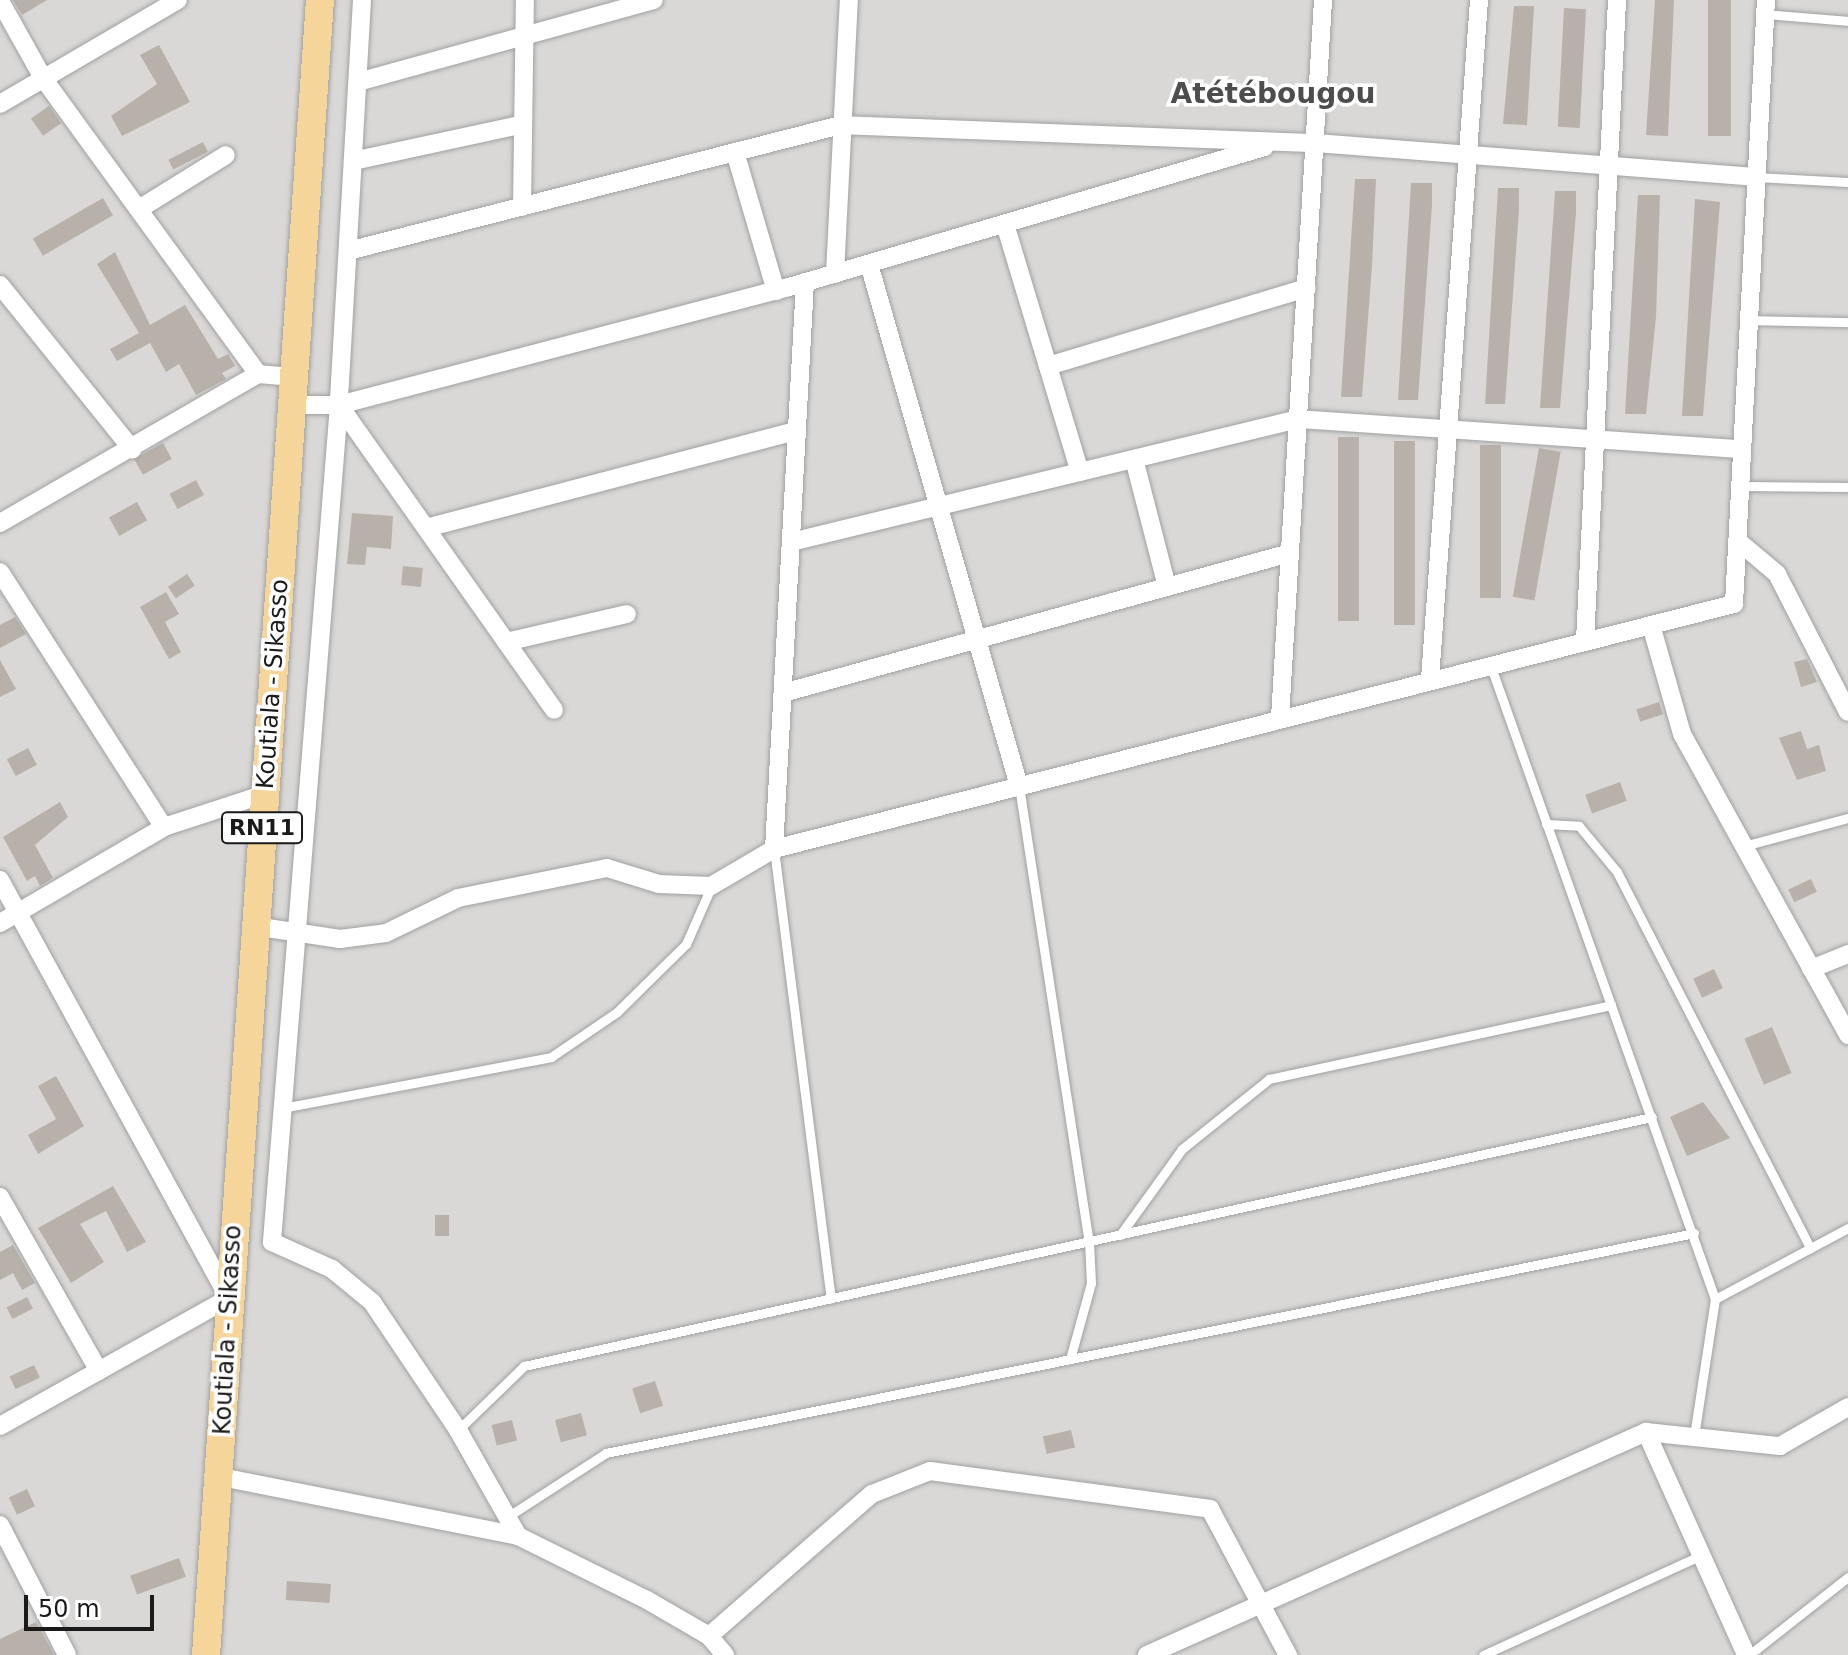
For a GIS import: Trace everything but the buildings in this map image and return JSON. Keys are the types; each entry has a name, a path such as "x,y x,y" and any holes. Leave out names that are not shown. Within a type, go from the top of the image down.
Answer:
{"main road":[{"name":"Koutiala - Sikasso","path":"206,1655 221,1477 229,1298 320,0"}],"street":[{"path":"0,104 178,0"},
{"path":"362,0 339,405 272,1242 332,1269 372,1302 458,1430 503,1519 518,1536"},
{"path":"522,207 521,39 525,0"},
{"path":"358,82 654,0"},
{"path":"835,274 849,0"},
{"path":"1280,718 1323,0"},
{"path":"1430,679 1479,0"},
{"path":"1585,641 1617,0"},
{"path":"0,1 43,78 258,374"},
{"path":"254,926 296,935 386,933 458,898 607,868 659,884 711,886 774,849 1430,679 1734,604 1765,7"},
{"path":"353,161 520,125"},
{"path":"348,251 841,125 1315,143 1756,177"},
{"path":"292,405 339,405 776,291 1283,142"},
{"path":"735,152 776,291"},
{"path":"139,209 226,155"},
{"path":"1005,224 1080,472"},
{"path":"869,264 1019,786"},
{"path":"774,849 805,282"},
{"path":"0,285 132,449"},
{"path":"1048,366 1306,288"},
{"path":"0,523 258,374 294,377"},
{"path":"339,405 554,710"},
{"path":"791,542 1298,419 1742,449"},
{"path":"426,528 797,431"},
{"path":"1134,459 1167,587"},
{"path":"1738,541 1777,574 1848,712"},
{"path":"783,693 1290,553"},
{"path":"0,572 164,827"},
{"path":"506,642 627,614"},
{"path":"1651,625 1682,734 1848,1035"},
{"path":"0,923 164,827 265,794"},
{"path":"0,880 229,1298 0,1426"},
{"path":"1811,969 1848,954"},
{"path":"0,1197 99,1371"},
{"path":"1147,1655 1646,1432 1780,1446 1848,1407"},
{"path":"1646,1432 1747,1655"},
{"path":"709,1636 872,1494 930,1471 1210,1509 1265,1602 1288,1655"},
{"path":"221,1477 518,1536 709,1636 725,1655"},
{"path":"0,1525 67,1655"}],"lane":[{"path":"1765,7 1848,21"},
{"path":"1756,177 1848,182"},
{"path":"1749,320 1848,322"},
{"path":"1741,486 1848,487"},
{"path":"1490,664 1715,1299 1694,1436"},
{"path":"1019,786 1089,1241 1091,1283 1070,1359"},
{"path":"1744,846 1848,818"},
{"path":"1546,824 1579,826 1617,872 1810,1248"},
{"path":"774,849 831,1298"},
{"path":"282,1108 551,1057 617,1012 686,944 711,886"},
{"path":"1120,1235 1182,1149 1269,1079 1611,1005"},
{"path":"458,1430 524,1366 1652,1117"},
{"path":"1715,1299 1848,1228"},
{"path":"503,1519 606,1453 1694,1233"},
{"path":"1483,1655 1701,1555"},
{"path":"1747,1655 1848,1577"}],"shaded area":[{"path":"0,0 1848,0 1848,1655 0,1655"}],"district":[{"name":"Atétébougou","path":"1273,94"}]}
